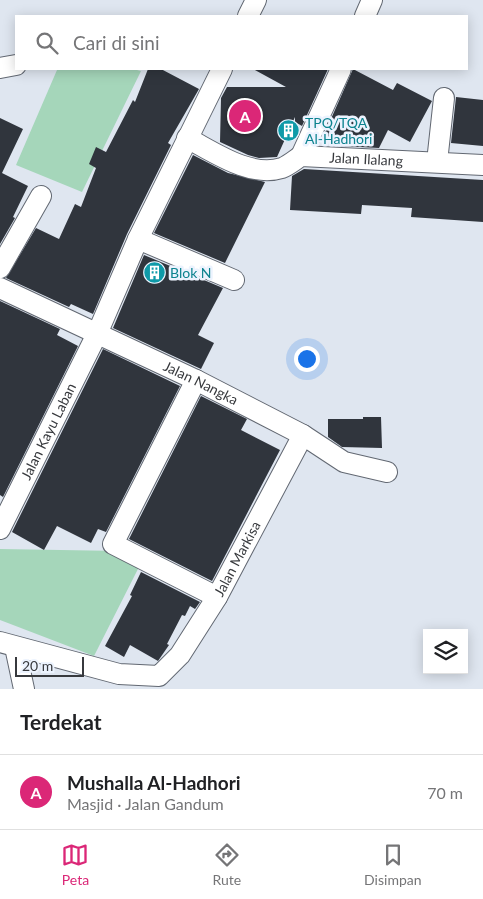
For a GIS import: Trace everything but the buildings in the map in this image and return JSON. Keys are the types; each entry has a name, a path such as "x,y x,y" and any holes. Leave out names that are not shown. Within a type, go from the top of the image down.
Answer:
{"street":[{"path":"248,15 256,0"},
{"path":"365,15 372,0"},
{"path":"0,68 15,65"},
{"name":"Jalan Kayu Laban","path":"0,529 97,334 138,238 221,70"},
{"path":"187,138 240,165 267,170 283,168 301,156 341,70"},
{"path":"437,162 444,98"},
{"name":"Jalan Ilalang","path":"301,156 483,166"},
{"path":"0,268 41,196"},
{"path":"138,238 234,280"},
{"name":"Jalan Nangka","path":"0,288 196,380 303,435 344,462 388,472"},
{"path":"196,380 113,544 217,597"},
{"name":"Jalan Markisa","path":"7,645 119,674 159,676 180,655 217,597 303,435"},
{"path":"7,645 24,689"}],"green space":[{"path":"57,70 141,71 82,192 16,165"},
{"path":"0,549 121,551 142,561 94,656 0,620"}],"place":[{"name":"Mushalla Al-Hadhori","path":"245,116"},
{"name":"TPQ/TQA Al-Hadhori","path":"289,131"},
{"name":"Blok N","path":"154,273"}]}
